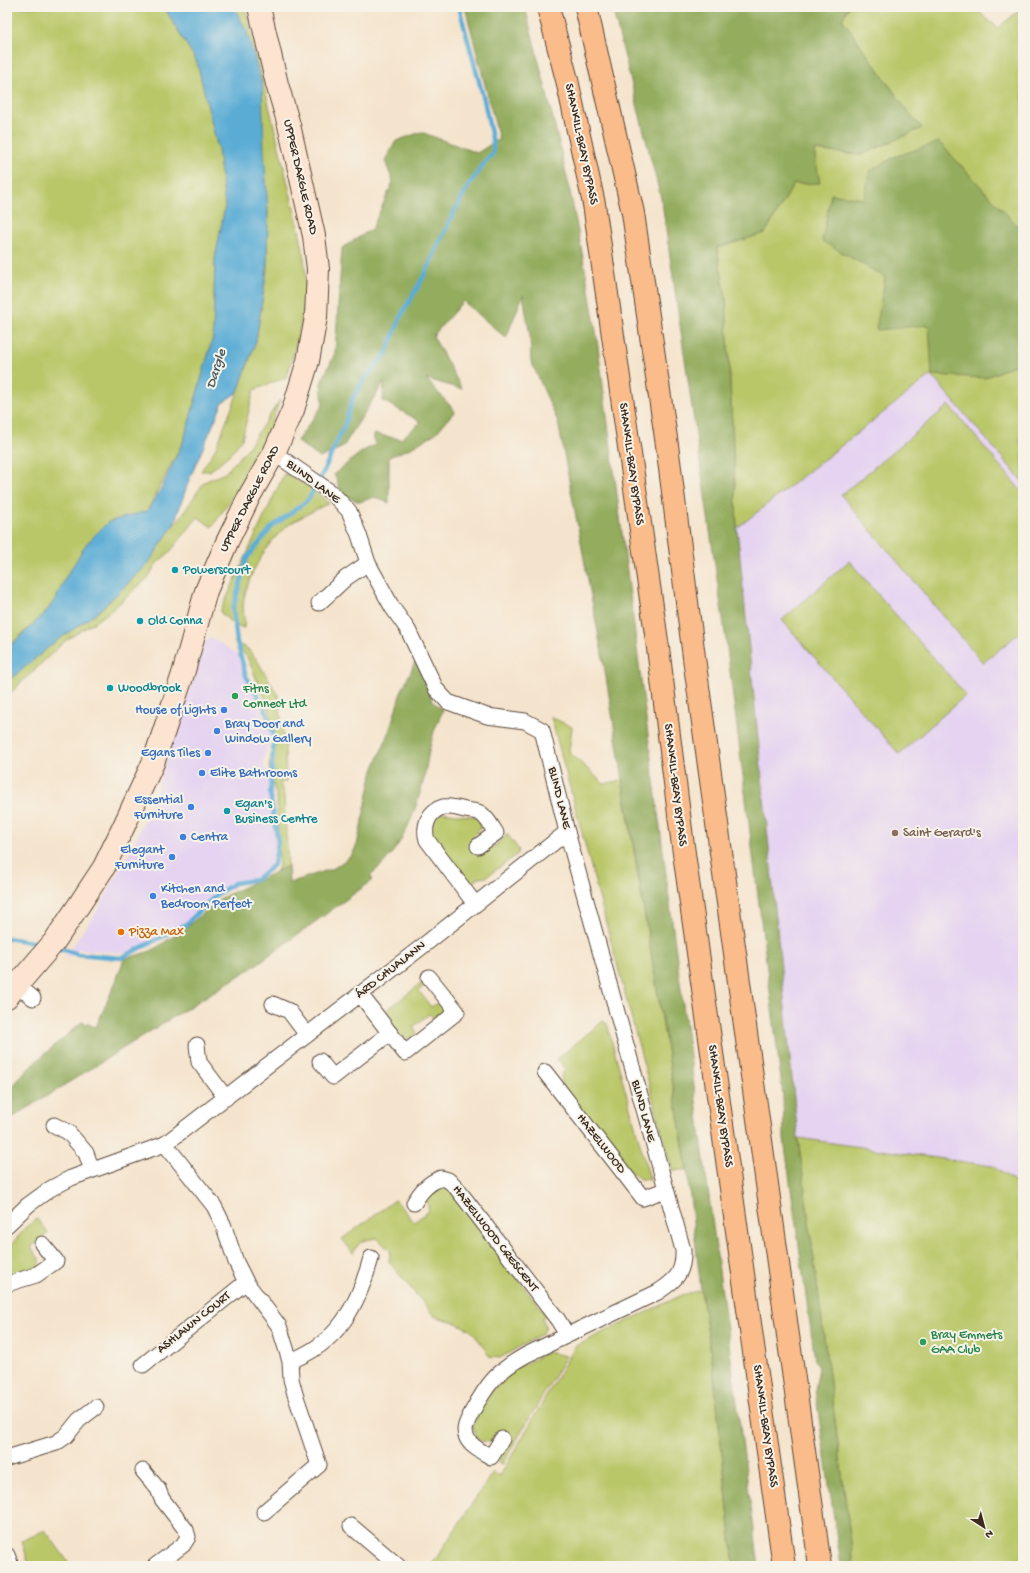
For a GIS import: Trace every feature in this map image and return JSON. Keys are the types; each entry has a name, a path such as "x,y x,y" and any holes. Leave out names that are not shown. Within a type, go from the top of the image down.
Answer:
{"highway":[{"name":"SHANKILL-BRAY BYPASS","path":"548,7 567,80 594,204 658,648 683,846 784,1566"},
{"path":"586,7 633,213 667,445 695,665 820,1566"}],"main road":[{"name":"UPPER DARGLE ROAD","path":"19,993 104,867 139,795 153,763 176,695 206,590 250,494 274,453 293,410 308,361 316,317 318,270 314,236 289,125 258,7"}],"street":[{"name":"BLIND LANE","path":"274,453 332,493 349,511 359,534 368,563 392,607 408,630 436,689 448,702 487,716 525,721 542,730 567,832 665,1190 683,1250 683,1262 680,1271 670,1284 658,1292 567,1335"},
{"path":"319,603 346,578 368,563"},
{"path":"475,904 427,840 425,833 426,825 430,817 436,811 444,807 452,807 481,814 496,833 478,846"},
{"name":"ÁRD CHUALANN","path":"7,1225 21,1210 50,1189 71,1178 165,1144 567,832"},
{"path":"360,994 405,1052 457,1012 429,977"},
{"path":"273,1004 289,1012 307,1035"},
{"path":"320,1061 333,1078 390,1033"},
{"path":"197,1045 199,1062 226,1098"},
{"name":"HAZELWOOD","path":"545,1072 643,1198 665,1190"},
{"path":"54,1125 68,1132 86,1153 92,1170"},
{"path":"165,1144 214,1206 223,1224 236,1262 246,1282 279,1326 290,1361 291,1379 295,1394 319,1465 264,1512"},
{"name":"HAZELWOOD CRESCENT","path":"414,1203 421,1191 433,1181 441,1178 448,1180 455,1186 558,1320 567,1335"},
{"path":"7,1284 36,1275 56,1261 42,1244"},
{"path":"290,1361 306,1355 318,1348 335,1331 348,1314 364,1284 371,1258"},
{"name":"ASHLAWN COURT","path":"142,1365 246,1282"},
{"path":"502,1440 491,1457 467,1439 465,1431 466,1423 482,1393 490,1382 512,1363 567,1335"},
{"path":"7,1458 56,1443 66,1436 79,1420 96,1407"},
{"path":"143,1471 158,1489 162,1499 186,1530 188,1537 183,1545 155,1566"},
{"path":"351,1526 398,1566"},
{"path":"7,1555 11,1566"}],"shaded area":[{"name":"Saint Gerard's","path":"1023,300 1023,1192 1016,1182 991,1166 798,1138 737,528 932,375"},
{"path":"211,637 237,654 271,735 263,762 272,789 277,831 277,860 275,866 219,895 190,921 150,946 126,953 78,949 75,956 65,957 98,910 133,846 155,795 204,644"}],"green space":[{"path":"7,7 164,7 197,62 218,149 225,206 215,259 213,337 184,440 147,511 108,522 87,543 66,577 56,599 45,613 7,648"},
{"path":"206,7 245,7 298,225 304,259 306,284 302,320 287,377 254,390 242,439 231,453 210,471 201,471 216,448 256,341 267,269 268,210"},
{"path":"465,7 525,7 573,205 596,331 679,975 759,1566 734,1566 713,1367 701,1290 687,1170 603,659 558,422 531,361 530,336 523,295 506,338 463,301 433,336 462,389 426,379 455,411 436,433 411,448 389,457 389,503 374,497 360,502 342,495 334,474 359,454 375,445 373,434 401,439 421,422 383,401 384,382 343,447 320,458 297,441 323,405 321,383 335,353 342,248 372,229 393,182 385,161 396,141 421,132 477,153 499,139"},
{"path":"612,7 849,7 842,19 908,112 922,128 861,155 814,150 820,183 794,184 765,233 717,248 726,299 737,528 798,1138 854,1566 841,1566 815,1390 819,1367 815,1360 784,1139 783,1096 726,640 662,202"},
{"path":"849,7 973,7 998,28 1023,7 1023,232 939,142 885,277 929,325 984,378 1023,361 1023,440 1019,439 1023,451 1023,482 931,375 737,528 726,299 717,248 765,233 814,150 861,155 922,128 908,112 842,19"},
{"path":"939,142 1023,232 1023,361 985,378 932,375 929,325 876,330 885,277 822,241 831,194 864,199 870,171 894,157"},
{"path":"280,400 267,436 244,480 212,527 198,517 169,553 156,564 148,578 108,613 65,641 7,696 7,682 55,642 98,612 148,564 204,482 225,473 247,449"},
{"path":"949,405 1023,493 1023,630 983,663 841,495"},
{"path":"284,474 287,474 311,488 329,503 298,519 285,528 276,536 262,555 251,577 244,598 244,628 234,625 220,612"},
{"path":"849,561 966,695 899,754 782,620"},
{"path":"234,642 248,649 257,660 278,695 285,746 286,781 280,783 284,796 288,866 277,871 279,865 277,798 269,767 275,735 269,708 247,657"},
{"path":"416,660 433,702 443,710 435,728 429,749 424,778 411,819 398,844 390,855 381,866 370,875 373,880 250,969 7,1121 7,1092 33,1064 82,1022 96,1027 124,959 151,951 183,930 221,898 288,866 289,883 334,868 351,856 357,845 373,770 388,735 401,692"},
{"path":"551,717 572,727 569,752 604,784 622,780 687,1170 672,1170"},
{"path":"442,812 477,817 481,823 481,826 479,831 471,838 482,854 501,841 507,834 519,850 518,854 486,877 478,878 473,882 464,877 429,834 430,821"},
{"path":"424,981 425,984 419,991 431,1007 439,1002 443,1005 443,1013 436,1020 429,1014 413,1027 417,1034 412,1038 407,1038 402,1036 393,1028 383,1013"},
{"path":"603,1021 607,1024 650,1180 640,1179 627,1169 562,1084 561,1076 565,1069 557,1059"},
{"name":"Bray Emmets GAA Club","path":"798,1138 992,1166 1016,1182 1023,1192 1023,1566 854,1566"},
{"path":"443,1186 449,1189 546,1315 542,1318 545,1330 542,1334 500,1358 490,1357 476,1336 470,1330 456,1323 434,1316 389,1262 390,1251 377,1238 362,1242 357,1246 353,1253 342,1239 395,1200 414,1222 429,1211 426,1198 435,1189"},
{"path":"37,1219 48,1233 31,1247 40,1260 40,1264 38,1267 7,1278 7,1250 26,1227"},
{"path":"701,1290 713,1367 734,1566 431,1566 493,1472 500,1476 575,1346 682,1295"},
{"path":"548,1352 566,1356 502,1465 498,1462 509,1442 497,1432 490,1442 482,1441 477,1438 472,1426 493,1389 507,1373"},
{"path":"45,1530 71,1566 29,1566 22,1541"}],"water":[{"name":"Dargle","path":"164,7 234,7 247,32 262,84 268,210 267,269 256,341 238,392 223,402 189,480 174,524 148,564 98,612 55,642 7,682 7,649 45,613 56,599 66,577 87,543 108,522 147,511 161,489 184,440 213,337 215,259 225,206 218,149 197,62"}],"waterway":[{"path":"58,948 78,954 121,958 185,925 215,896 234,883 255,880 274,865 278,842 270,794 274,738 265,708 246,676 237,642 233,609 247,558 272,527 308,500 320,479 344,426 353,398 365,378 386,354 402,314 424,276 452,216 467,188 485,162 493,154 493,143 484,100 459,7"},
{"path":"7,938 43,944"}],"place":[{"name":"Powerscourt","path":"175,570"},
{"name":"Old Conna","path":"140,621"},
{"name":"Woodbrook","path":"110,688"},
{"name":"Fitns Connect Ltd","path":"235,696"},
{"name":"House of Lights","path":"224,710"},
{"name":"Bray Door and Window Gallery","path":"217,731"},
{"name":"Egans Tiles","path":"208,753"},
{"name":"Elite Bathrooms","path":"202,773"},
{"name":"Essential Furniture","path":"191,807"},
{"name":"Egan's Business Centre","path":"227,811"},
{"name":"Saint Gerard's","path":"895,833"},
{"name":"Centra","path":"183,837"},
{"name":"Elegant Furniture","path":"172,857"},
{"name":"Kitchen and Bedroom Perfect","path":"153,896"},
{"name":"Pizza Max","path":"121,932"},
{"name":"Bray Emmets GAA Club","path":"923,1342"}]}
